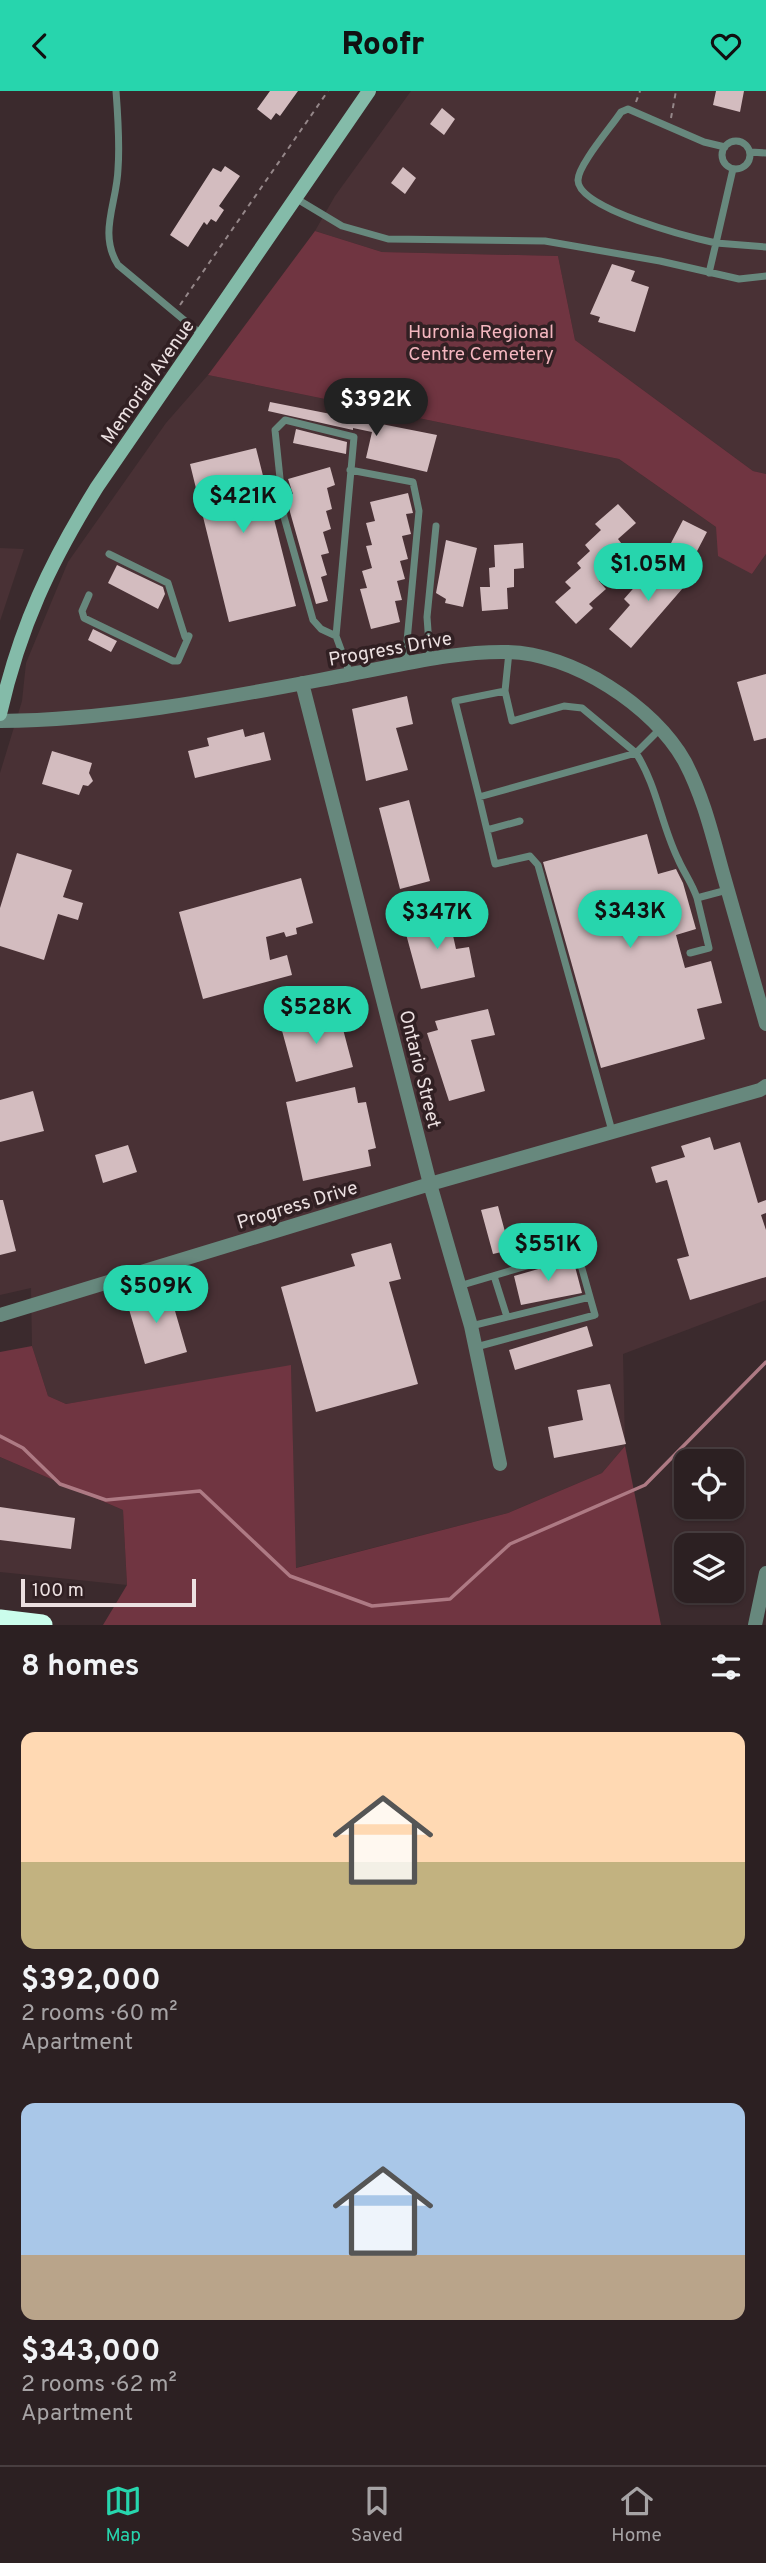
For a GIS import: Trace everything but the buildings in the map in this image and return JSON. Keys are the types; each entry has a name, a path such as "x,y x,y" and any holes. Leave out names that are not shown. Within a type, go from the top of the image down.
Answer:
{"highway":[{"path":"0,1620 42,1625"}],"main road":[{"name":"Memorial Avenue","path":"0,714 28,618 56,554 97,487 369,91"}],"street":[{"name":"Progress Drive","path":"0,721 98,716 192,704 429,658 509,652 556,663 608,684 662,728 684,761 703,802 766,1024"},
{"name":"Ontario Street","path":"302,683 430,1184 471,1326 500,1464"},
{"name":"Progress Drive","path":"0,1315 430,1184 766,1086"},
{"path":"755,1625 766,1573"}],"lane":[{"path":"116,91 118,171 107,233 110,252 118,265 202,335"},
{"path":"733,169 747,165 750,152 745,144 737,141 725,147 633,110 621,112 583,168 578,180 581,190 590,198 650,226 716,243 766,247"},
{"path":"725,147 723,160 733,169"},
{"path":"750,152 766,153"},
{"path":"709,273 733,169"},
{"path":"297,199 342,226 388,239 545,241 660,261 739,279 766,276"},
{"path":"336,636 321,629 309,610 280,495 276,447 278,424 285,421 354,437 336,636 350,675"},
{"path":"350,470 413,482 419,511 405,664"},
{"path":"429,658 427,617 436,526"},
{"path":"89,595 82,611 85,618 178,661 187,637 168,583 109,554"},
{"path":"509,652 505,691 512,721 564,706 582,708 636,753 647,771 678,861 689,875 709,948 690,953"},
{"path":"505,691 455,701 486,830 495,864 530,856 538,865 612,1132"},
{"path":"479,797 636,753 662,728"},
{"path":"486,830 520,821"},
{"path":"697,898 728,890"},
{"path":"459,1286 577,1251 595,1315 475,1348"},
{"path":"494,1276 507,1317"},
{"path":"471,1326 590,1297"}],"path":[{"path":"176,312 328,91"},
{"path":"633,110 640,91"},
{"path":"668,125 675,107 676,91"}],"shaded area":[{"path":"411,91 766,91 766,474 753,471 575,340 558,256 382,252 315,231 335,196"},
{"path":"208,375 619,459 716,527 752,574 766,554 766,1300 623,1354 625,1446 602,1473 508,1513 295,1568 291,1366 66,1404 48,1396 32,1346 31,1288 0,1295 0,773 22,701 26,663 68,562 166,423"},
{"path":"0,548 24,549 0,621"},
{"path":"0,1457 123,1510 127,1585 0,1572"}],"green space":[{"name":"Huronia Regional Centre Cemetery","path":"315,231 382,252 558,256 575,340 753,471 766,474 766,554 752,574 718,556 716,527 619,459 208,375"},
{"path":"32,1346 48,1396 66,1404 291,1365 296,1568 508,1513 602,1473 625,1446 661,1625 103,1625 127,1585 123,1510 0,1457 0,1352"}],"waterway":[{"path":"0,1436 23,1448 60,1484 106,1500 200,1491 290,1576 372,1606 450,1599 510,1544 645,1485 766,1362"}]}
